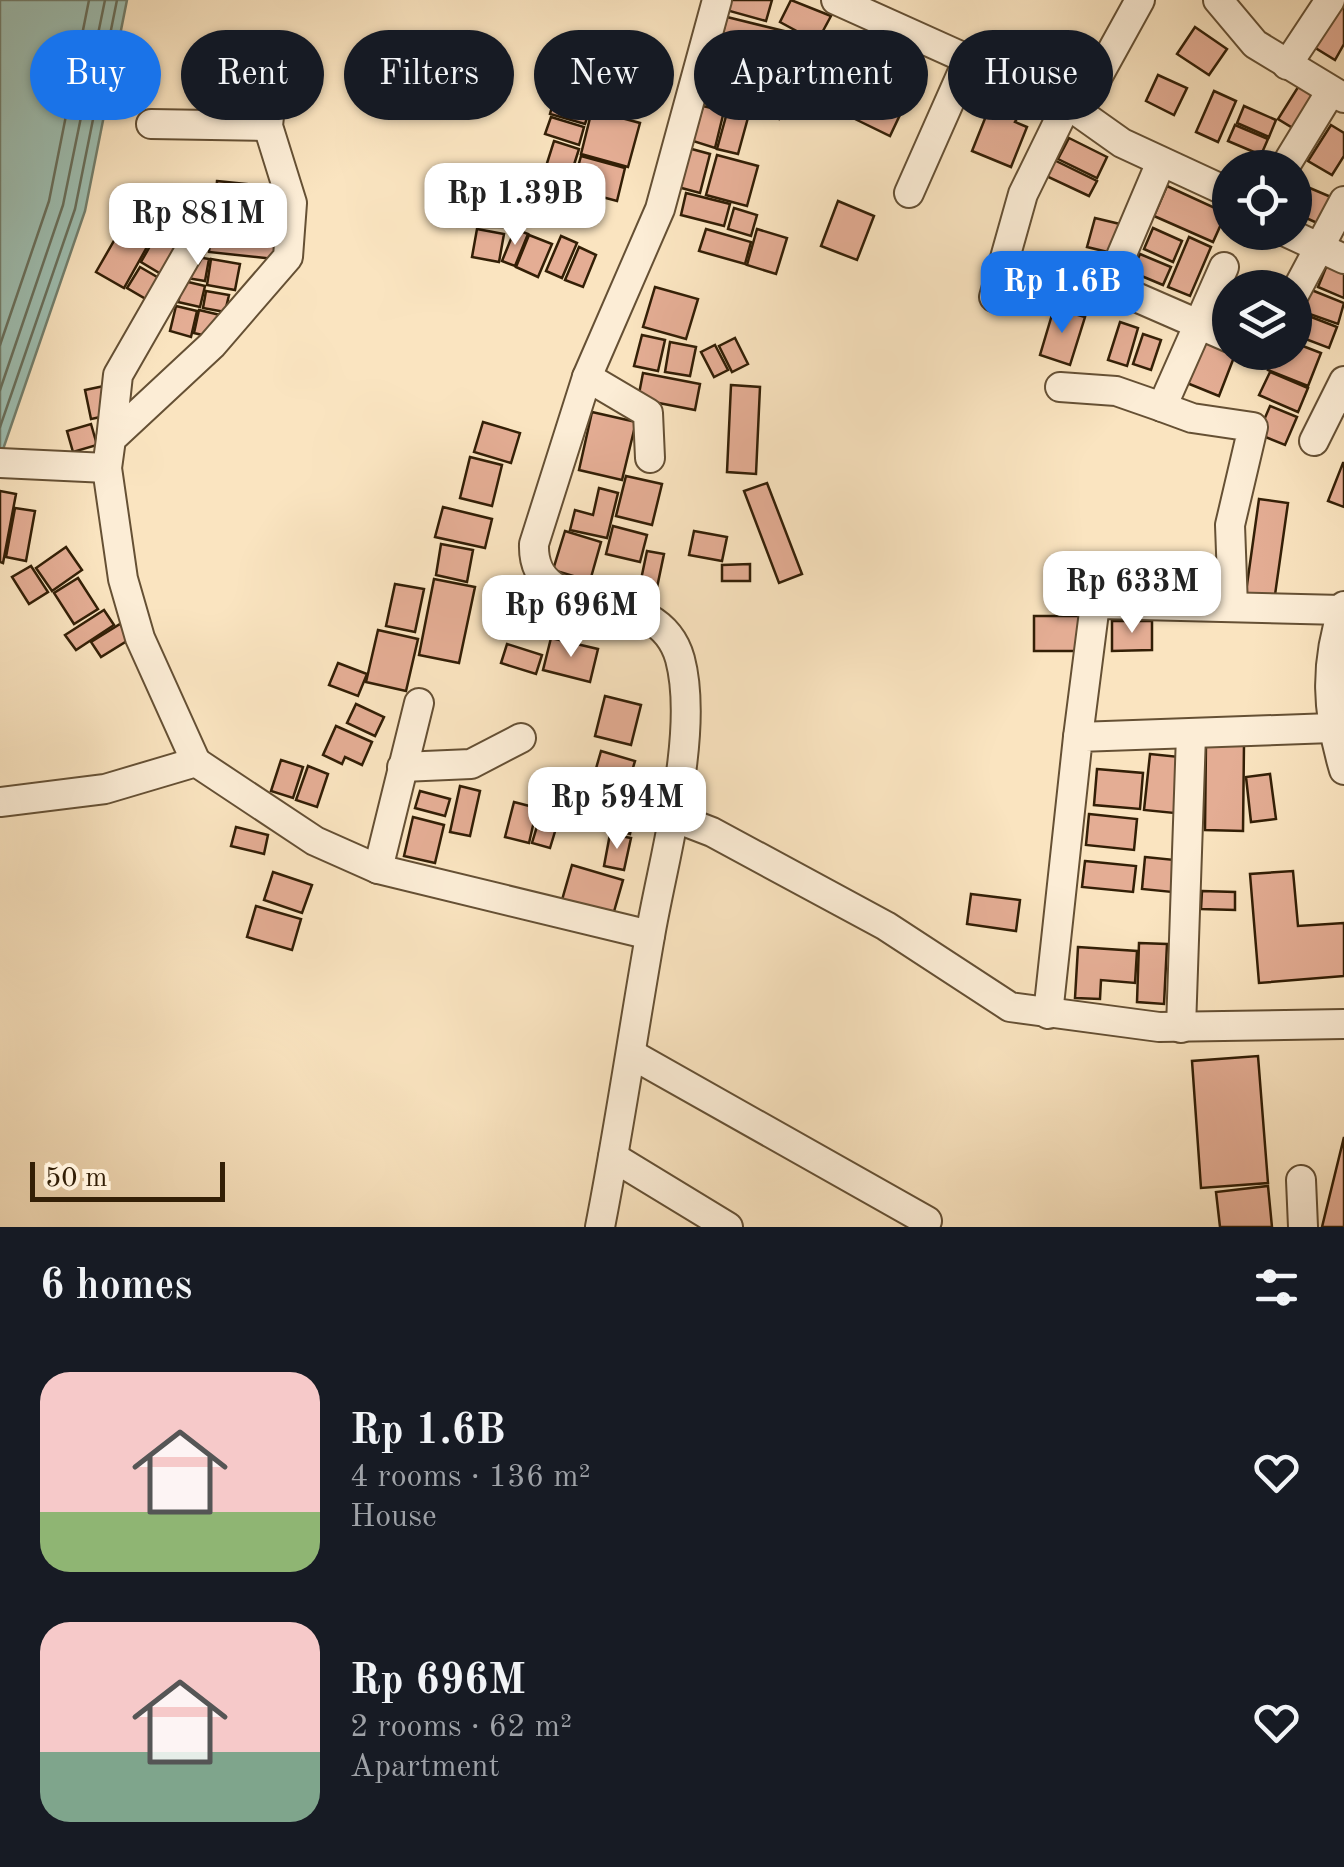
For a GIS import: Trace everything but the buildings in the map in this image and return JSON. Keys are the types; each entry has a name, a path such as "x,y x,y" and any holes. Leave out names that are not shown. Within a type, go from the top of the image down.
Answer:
{"street":[{"path":"602,1226 650,934 675,818 684,700 674,642 663,626 648,617 556,590 544,579 534,557 587,377 648,246 678,154 717,0"},
{"path":"836,0 948,53"},
{"path":"1113,49 1140,0"},
{"path":"1218,0 1254,44 1338,94 1297,150"},
{"path":"1287,65 1330,0"},
{"path":"908,193 948,103"},
{"path":"111,439 212,345 286,261 292,203 269,120"},
{"path":"994,296 1023,194 1059,120"},
{"path":"1090,120 1122,143 1212,185"},
{"path":"151,124 268,126"},
{"path":"1161,162 1111,280 1120,293 1212,331"},
{"path":"1312,275 1331,254 1344,201"},
{"path":"196,239 147,316 118,375 107,468 123,579 140,638 196,762 306,835 378,869 650,934"},
{"path":"1162,408 1224,266"},
{"path":"587,377 648,413 650,458"},
{"path":"1314,442 1344,382"},
{"path":"1060,388 1116,391 1192,418 1244,424 1254,430 1230,524 1234,606"},
{"path":"10,464 107,468"},
{"path":"1048,1014 1078,737 1098,605 1343,608 1328,676 1332,728 1344,770"},
{"path":"378,869 419,703"},
{"path":"1078,737 1332,728"},
{"path":"1181,1028 1191,734"},
{"path":"402,767 471,764 521,738"},
{"path":"0,802 105,789 196,762"},
{"path":"675,818 712,832 886,926 997,1002 1048,1014 1181,1028 1344,1024"},
{"path":"631,1054 926,1221"},
{"path":"613,1157 728,1227"},
{"path":"1301,1180 1302,1227"}],"water":[{"path":"0,0 127,0 121,30 30,30 30,120 103,120 85,211 0,458"}]}
